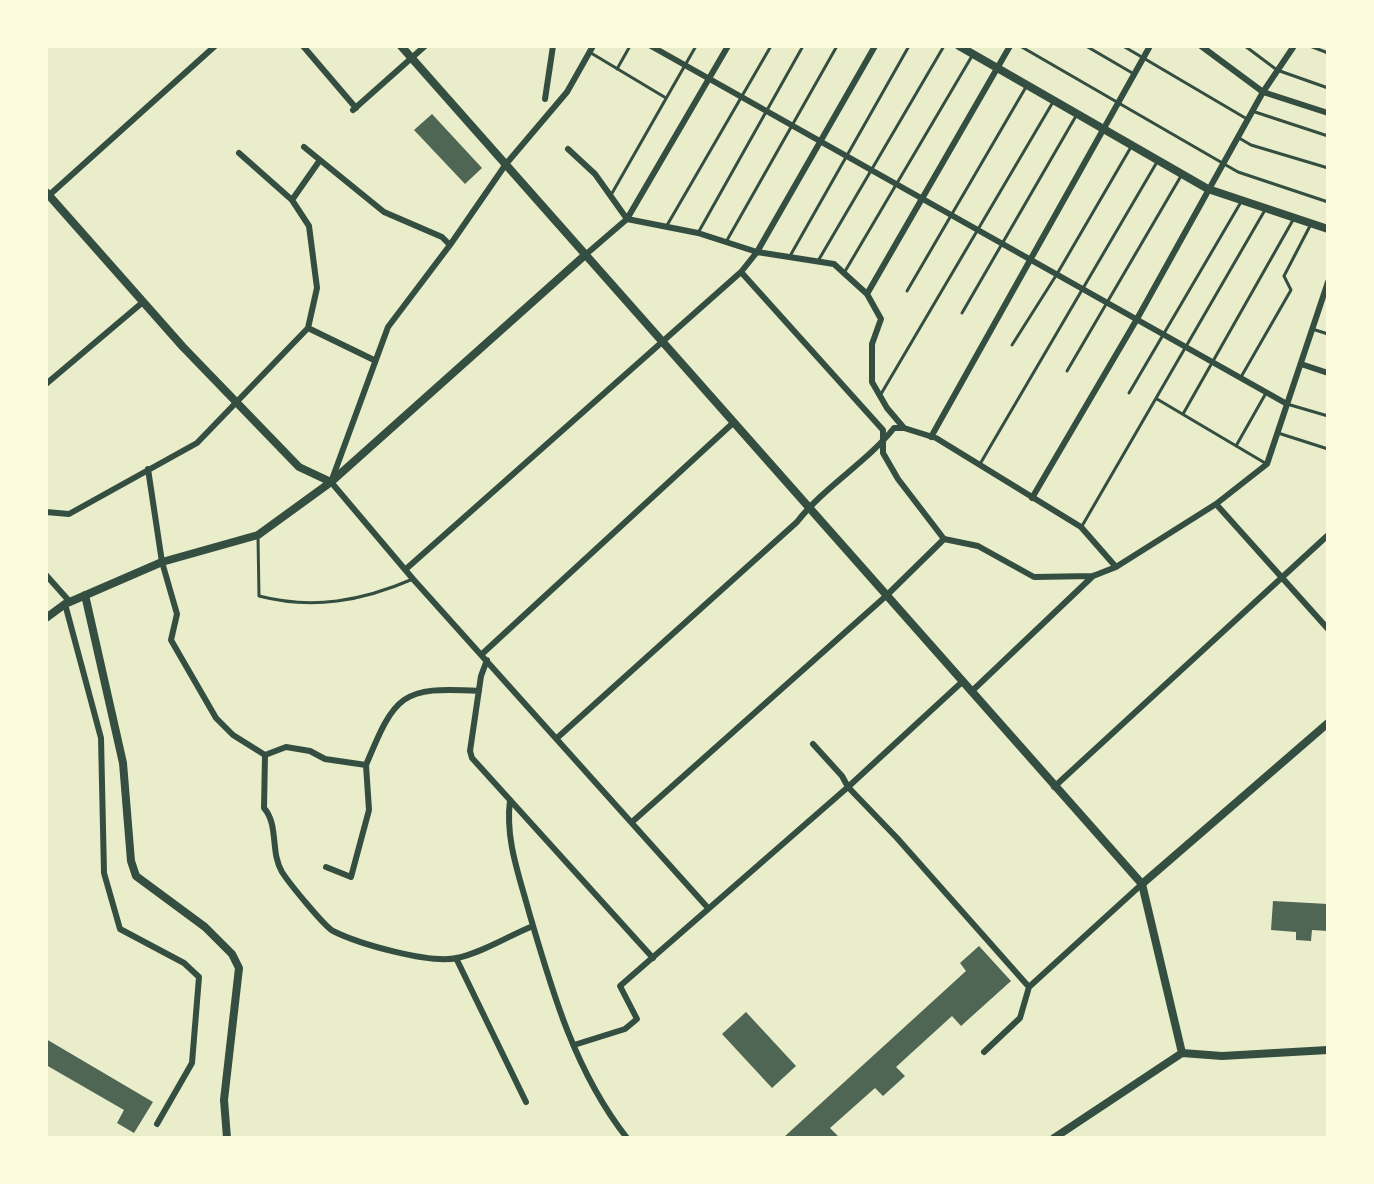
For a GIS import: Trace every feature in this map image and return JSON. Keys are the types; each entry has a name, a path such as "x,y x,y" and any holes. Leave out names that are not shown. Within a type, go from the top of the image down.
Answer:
{"street":[{"path":"215,46 48,195 143,302 299,466 331,482 413,579 708,908"},
{"path":"303,46 355,109 425,46"},
{"path":"401,46 584,256 1142,884 1182,1053"},
{"path":"545,99 553,46"},
{"path":"651,46 661,49 685,66 1287,404"},
{"path":"46,618 68,603 162,562 258,535 331,482 627,219 728,46"},
{"path":"406,569 741,272 757,252 875,46"},
{"path":"959,46 1208,189 1328,229"},
{"path":"867,294 1010,46"},
{"path":"931,437 1032,260 1149,46"},
{"path":"1201,46 1263,92 1328,113"},
{"path":"1032,498 1137,319 1263,92 1294,46"},
{"path":"331,482 388,327 450,245 506,164 567,92 591,49"},
{"path":"304,147 384,212 442,237 450,245"},
{"path":"568,149 595,174 627,219 698,233 757,252 834,264 867,294 881,319 872,344 872,382 904,428"},
{"path":"46,512 69,514 197,443 308,328 317,288 309,226 291,200 238,153"},
{"path":"291,200 320,160"},
{"path":"741,272 883,430 883,453 898,479 944,538 978,546 1034,577 1093,576 1116,567 1216,504 1267,464 1325,297 1328,282"},
{"path":"46,384 143,302"},
{"path":"308,328 374,360"},
{"path":"1300,364 1328,373"},
{"path":"482,654 733,423"},
{"path":"556,738 789,530 808,508 883,442 894,428 904,428 931,437 980,464 1081,527 1116,567"},
{"path":"148,469 162,562 177,614 171,640 216,718 233,735 266,755"},
{"path":"1216,504 1328,629"},
{"path":"1054,787 1327,536"},
{"path":"632,822 886,596 944,538"},
{"path":"46,575 68,603 101,738 104,873 120,929 184,963 199,977 192,1063 157,1124"},
{"path":"971,692 1093,576"},
{"path":"85,595 123,763 132,861 136,876 205,927 232,954 239,968 224,1100 227,1137"},
{"path":"487,660 479,691 470,751 472,758 653,958"},
{"path":"574,1045 625,1029 638,1019 620,986 848,787 962,682"},
{"path":"326,867 351,877 369,810 366,765 384,721 405,697 435,689 479,691"},
{"path":"984,1052 1020,1018 1029,987 1142,884 1328,723"},
{"path":"813,744 842,776 848,787 897,838 1029,987"},
{"path":"266,755 286,747 310,751 325,759 366,765"},
{"path":"266,755 264,808 272,817 277,861 282,873 331,930 418,958 456,958 502,941 533,926"},
{"path":"510,800 508,814 511,847 555,1000 603,1107 627,1137"},
{"path":"456,958 526,1102"},
{"path":"1054,1137 1182,1053 1222,1056 1328,1050"}],"lane":[{"path":"617,69 630,46"},
{"path":"611,195 696,46"},
{"path":"665,228 771,46"},
{"path":"698,233 803,46"},
{"path":"726,242 837,46"},
{"path":"790,257 909,46"},
{"path":"818,261 944,46"},
{"path":"1020,46 1238,172 1328,202"},
{"path":"1086,46 1134,74"},
{"path":"1123,46 1247,120"},
{"path":"1245,46 1277,70 1328,88"},
{"path":"1310,46 1328,53"},
{"path":"591,49 617,69 666,98"},
{"path":"844,273 972,54"},
{"path":"907,291 1027,86"},
{"path":"880,396 976,229 1054,101"},
{"path":"1252,111 1328,136"},
{"path":"962,313 1077,114"},
{"path":"1238,137 1251,145 1328,168"},
{"path":"1012,345 1057,274 1132,145"},
{"path":"980,464 1158,161"},
{"path":"1067,371 1182,174"},
{"path":"1129,393 1162,333 1242,201"},
{"path":"1081,527 1266,209"},
{"path":"1184,414 1294,218"},
{"path":"1241,378 1291,290 1284,276 1311,224"},
{"path":"1312,329 1328,334"},
{"path":"1236,446 1267,392"},
{"path":"1157,399 1267,464"},
{"path":"1287,404 1328,416"},
{"path":"1277,433 1328,449"},
{"path":"258,535 259,596 289,604 330,602 387,590 413,579"}],"building":[{"path":"432,114 482,168 465,184 414,130"},
{"path":"1273,901 1328,904 1328,931 1312,930 1311,941 1296,940 1296,932 1271,930"},
{"path":"979,946 1011,981 961,1026 952,1016 896,1067 905,1076 883,1096 875,1088 830,1128 839,1137 784,1137 966,971 960,963"},
{"path":"746,1012 796,1066 772,1088 722,1034"},
{"path":"46,1039 153,1102 134,1133 117,1123 124,1110 46,1065"}]}
